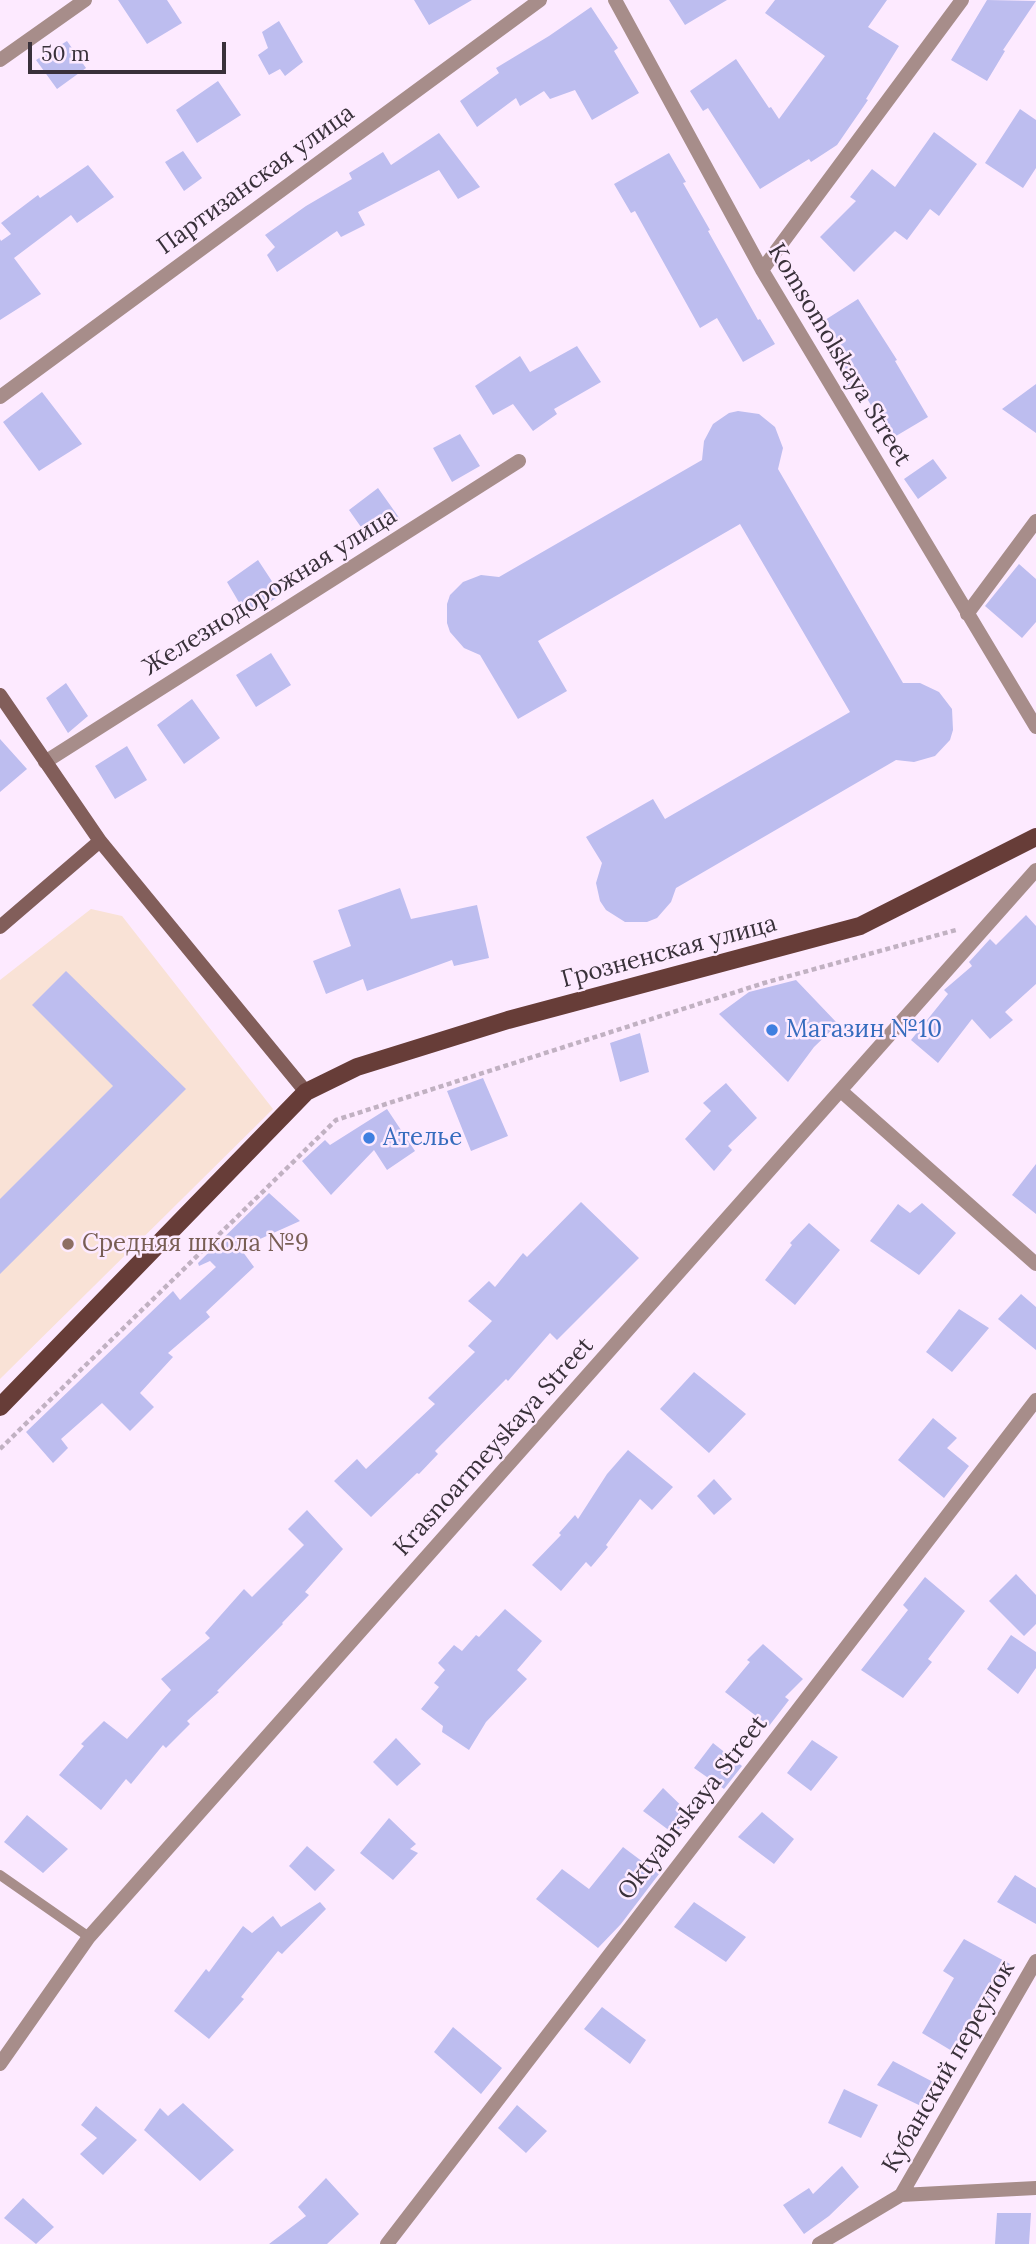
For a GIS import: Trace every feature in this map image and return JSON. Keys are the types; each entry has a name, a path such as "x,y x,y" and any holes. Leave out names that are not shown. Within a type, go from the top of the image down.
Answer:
{"main road":[{"name":"Грозненская улица","path":"0,1407 306,1092 357,1067 508,1020 860,926 1036,837"}],"street":[{"path":"0,60 85,0"},
{"name":"Партизанская улица","path":"0,397 540,0"},
{"name":"Komsomolskaya Street","path":"615,0 762,270 1036,727"},
{"path":"762,270 962,0"},
{"name":"Железнодорожная улица","path":"45,762 519,461"},
{"path":"967,614 1036,521"},
{"path":"0,695 100,841 306,1092"},
{"path":"0,927 100,841"},
{"name":"Krasnoarmeyskaya Street","path":"0,2064 89,1937 1036,870"},
{"path":"841,1091 1036,1264"},
{"name":"Oktyabrskaya Street","path":"387,2244 1036,1400"},
{"name":"Кубанский переулок","path":"901,2196 1036,1961"},
{"path":"819,2244 901,2196 1036,2188"}],"lane":[{"path":"0,1875 89,1937"}],"path":[{"path":"0,1449 336,1120 764,983 992,920"}],"shaded area":[{"name":"Средняя школа №9","path":"91,909 122,916 273,1109 0,1379 0,980"}],"building":[{"path":"118,0 167,0 182,23 147,44"},
{"path":"414,0 472,0 429,25"},
{"path":"669,0 727,0 685,25"},
{"path":"775,0 887,0 868,27 899,46 866,99 868,100 837,145 760,189 708,108 703,111 690,91 736,59 779,119 825,56 765,13"},
{"path":"987,0 1036,1 1003,50 1005,51 987,81 951,60"},
{"path":"591,7 618,48 614,51 639,93 592,120 575,90 550,99 544,91 520,106 516,98 477,127 460,101 499,73 496,68"},
{"path":"279,21 303,62 285,76 280,69 269,75 258,55 268,48 262,32"},
{"path":"67,41 86,68 57,89 36,60"},
{"path":"218,81 241,115 197,143 176,110"},
{"path":"1020,109 1036,120 1036,168 1023,188 985,163"},
{"path":"934,132 977,164 939,216 930,209 907,240 895,231 854,272 820,237 856,201 850,197 872,169 895,187"},
{"path":"439,133 480,187 458,199 439,170 358,212 365,225 341,237 337,231 277,272 267,255 275,247 265,235 306,206 352,179 349,173 383,152 391,165"},
{"path":"183,151 202,178 184,191 165,162"},
{"path":"669,153 710,230 708,231 758,320 760,319 775,344 743,362 717,318 700,328 635,211 631,213 614,184"},
{"path":"88,165 114,197 77,223 71,215 14,258 41,294 0,320 0,239 1,241 11,234 1,223 38,195 40,198"},
{"path":"858,299 897,360 895,361 928,417 891,439 859,385 851,390 835,364 848,356 825,320"},
{"path":"577,346 601,382 554,409 557,414 533,431 513,404 493,415 475,386 520,356 530,372"},
{"path":"1036,384 1036,433 1002,409"},
{"path":"42,392 82,444 39,471 3,422"},
{"path":"738,411 759,414 775,427 783,448 778,469 903,683 920,683 939,692 952,709 953,730 950,740 935,756 914,762 896,760 676,888 671,902 657,918 647,922 625,922 606,910 600,901 596,883 602,863 586,837 653,799 665,819 850,712 740,524 538,641 567,691 518,719 480,655 464,648 450,632 447,604 450,595 463,582 481,575 499,577 702,460 704,441 713,424 729,413"},
{"path":"460,434 480,466 452,482 433,448"},
{"path":"933,459 947,478 918,499 904,479"},
{"path":"378,488 400,519 368,537 349,510"},
{"path":"258,560 281,595 247,616 227,582"},
{"path":"1019,564 1036,579 1036,622 1022,638 985,606"},
{"path":"271,653 291,685 256,707 236,675"},
{"path":"66,683 88,716 68,733 46,698"},
{"path":"192,699 220,738 184,764 157,725"},
{"path":"0,739 27,769 0,792"},
{"path":"127,746 147,780 115,799 95,766"},
{"path":"400,888 411,919 477,905 489,958 454,966 452,960 367,991 363,979 326,994 313,961 351,946 338,910"},
{"path":"1026,915 1036,926 1036,984 1005,1012 1013,1020 990,1039 972,1019 938,1063 911,1040 948,994 944,990 972,966 969,962 990,939 996,945"},
{"path":"66,971 186,1089 0,1274 0,1199 113,1086 32,1005"},
{"path":"796,980 838,1024 814,1047 788,1082 719,1014 749,992"},
{"path":"640,1033 649,1072 620,1082 610,1043"},
{"path":"483,1078 508,1136 471,1151 447,1091"},
{"path":"726,1083 757,1118 728,1146 732,1150 714,1171 685,1139 711,1111 703,1103"},
{"path":"387,1109 415,1151 387,1170 374,1150 331,1195 302,1161 325,1140 330,1145"},
{"path":"1036,1164 1036,1214 1012,1195"},
{"path":"269,1193 300,1221 240,1248 254,1267 206,1312 210,1317 168,1353 173,1357 140,1393 154,1407 130,1431 102,1403 61,1439 68,1448 53,1463 26,1432 173,1291 180,1300 216,1267 210,1261 199,1266 198,1263"},
{"path":"581,1202 639,1258 557,1340 550,1333 508,1381 506,1379 435,1451 438,1454 419,1474 371,1517 334,1481 357,1459 366,1469 435,1404 428,1398 475,1352 468,1346 492,1321 468,1301 489,1281 495,1287 523,1253 527,1257"},
{"path":"922,1203 956,1233 919,1275 870,1241 898,1204 910,1213"},
{"path":"809,1223 840,1250 795,1305 765,1280 792,1245 790,1243"},
{"path":"1021,1294 1036,1307 1036,1350 998,1319"},
{"path":"959,1309 989,1328 952,1372 926,1352"},
{"path":"694,1372 746,1414 709,1453 660,1409"},
{"path":"933,1418 957,1438 947,1448 969,1466 944,1498 898,1460"},
{"path":"628,1450 673,1487 652,1510 640,1499 591,1567 586,1562 561,1591 532,1565 561,1535 559,1533 575,1515 578,1519 607,1474"},
{"path":"714,1479 732,1499 714,1515 697,1496"},
{"path":"307,1510 343,1549 305,1592 309,1595 283,1624 217,1691 219,1692 187,1721 190,1724 166,1748 163,1745 131,1784 126,1779 101,1810 59,1775 84,1746 81,1744 104,1721 127,1739 171,1690 161,1679 210,1638 205,1633 244,1589 252,1597 304,1545 288,1529"},
{"path":"1016,1574 1036,1595 1036,1624 1024,1636 989,1601"},
{"path":"925,1577 965,1611 928,1659 932,1662 903,1698 861,1670 908,1610 903,1605"},
{"path":"505,1609 542,1641 517,1670 527,1679 486,1722 469,1750 442,1732 443,1726 421,1709 439,1687 434,1683 445,1670 438,1663 454,1645 462,1651"},
{"path":"1011,1635 1036,1652 1036,1668 1018,1694 987,1669"},
{"path":"763,1644 803,1679 785,1697 789,1700 769,1726 725,1692 750,1662 747,1660"},
{"path":"396,1738 421,1764 397,1786 373,1762"},
{"path":"812,1740 838,1757 811,1791 787,1773"},
{"path":"713,1743 742,1766 724,1789 694,1768"},
{"path":"663,1788 692,1816 674,1834 643,1811"},
{"path":"762,1812 794,1839 774,1864 738,1837"},
{"path":"27,1815 68,1849 43,1873 4,1842"},
{"path":"389,1818 416,1844 410,1849 418,1853 393,1880 360,1853"},
{"path":"307,1846 335,1870 315,1891 289,1866"},
{"path":"623,1847 659,1874 621,1924 598,1948 536,1899 562,1869 589,1889"},
{"path":"1015,1875 1036,1888 1036,1924 997,1902"},
{"path":"320,1902 326,1909 282,1954 278,1951 241,1997 244,1999 209,2039 174,2011 206,1969 209,1972 243,1926 252,1933 273,1916 281,1927"},
{"path":"694,1902 746,1937 726,1962 674,1927"},
{"path":"964,1939 1010,1964 990,1998 988,1997 957,2054 922,2033 954,1978 943,1971"},
{"path":"602,2007 646,2040 630,2064 584,2029"},
{"path":"453,2027 502,2068 481,2094 434,2052"},
{"path":"893,2061 937,2084 923,2107 877,2085"},
{"path":"844,2089 878,2105 861,2138 828,2123"},
{"path":"183,2103 234,2150 200,2181 144,2130 160,2108 168,2116"},
{"path":"517,2105 547,2131 526,2153 498,2128"},
{"path":"96,2106 137,2140 103,2175 80,2154 97,2138 81,2125"},
{"path":"842,2166 859,2187 829,2216 804,2234 783,2205 809,2188 813,2194"},
{"path":"326,2178 359,2214 327,2244 269,2244 306,2216 298,2207"},
{"path":"23,2198 54,2227 36,2244 4,2218"},
{"path":"997,2213 1031,2213 1029,2244 995,2244"}],"place":[{"name":"Магазин №10","path":"772,1030"},
{"name":"Ателье","path":"369,1138"},
{"name":"Средняя школа №9","path":"68,1244"}]}
